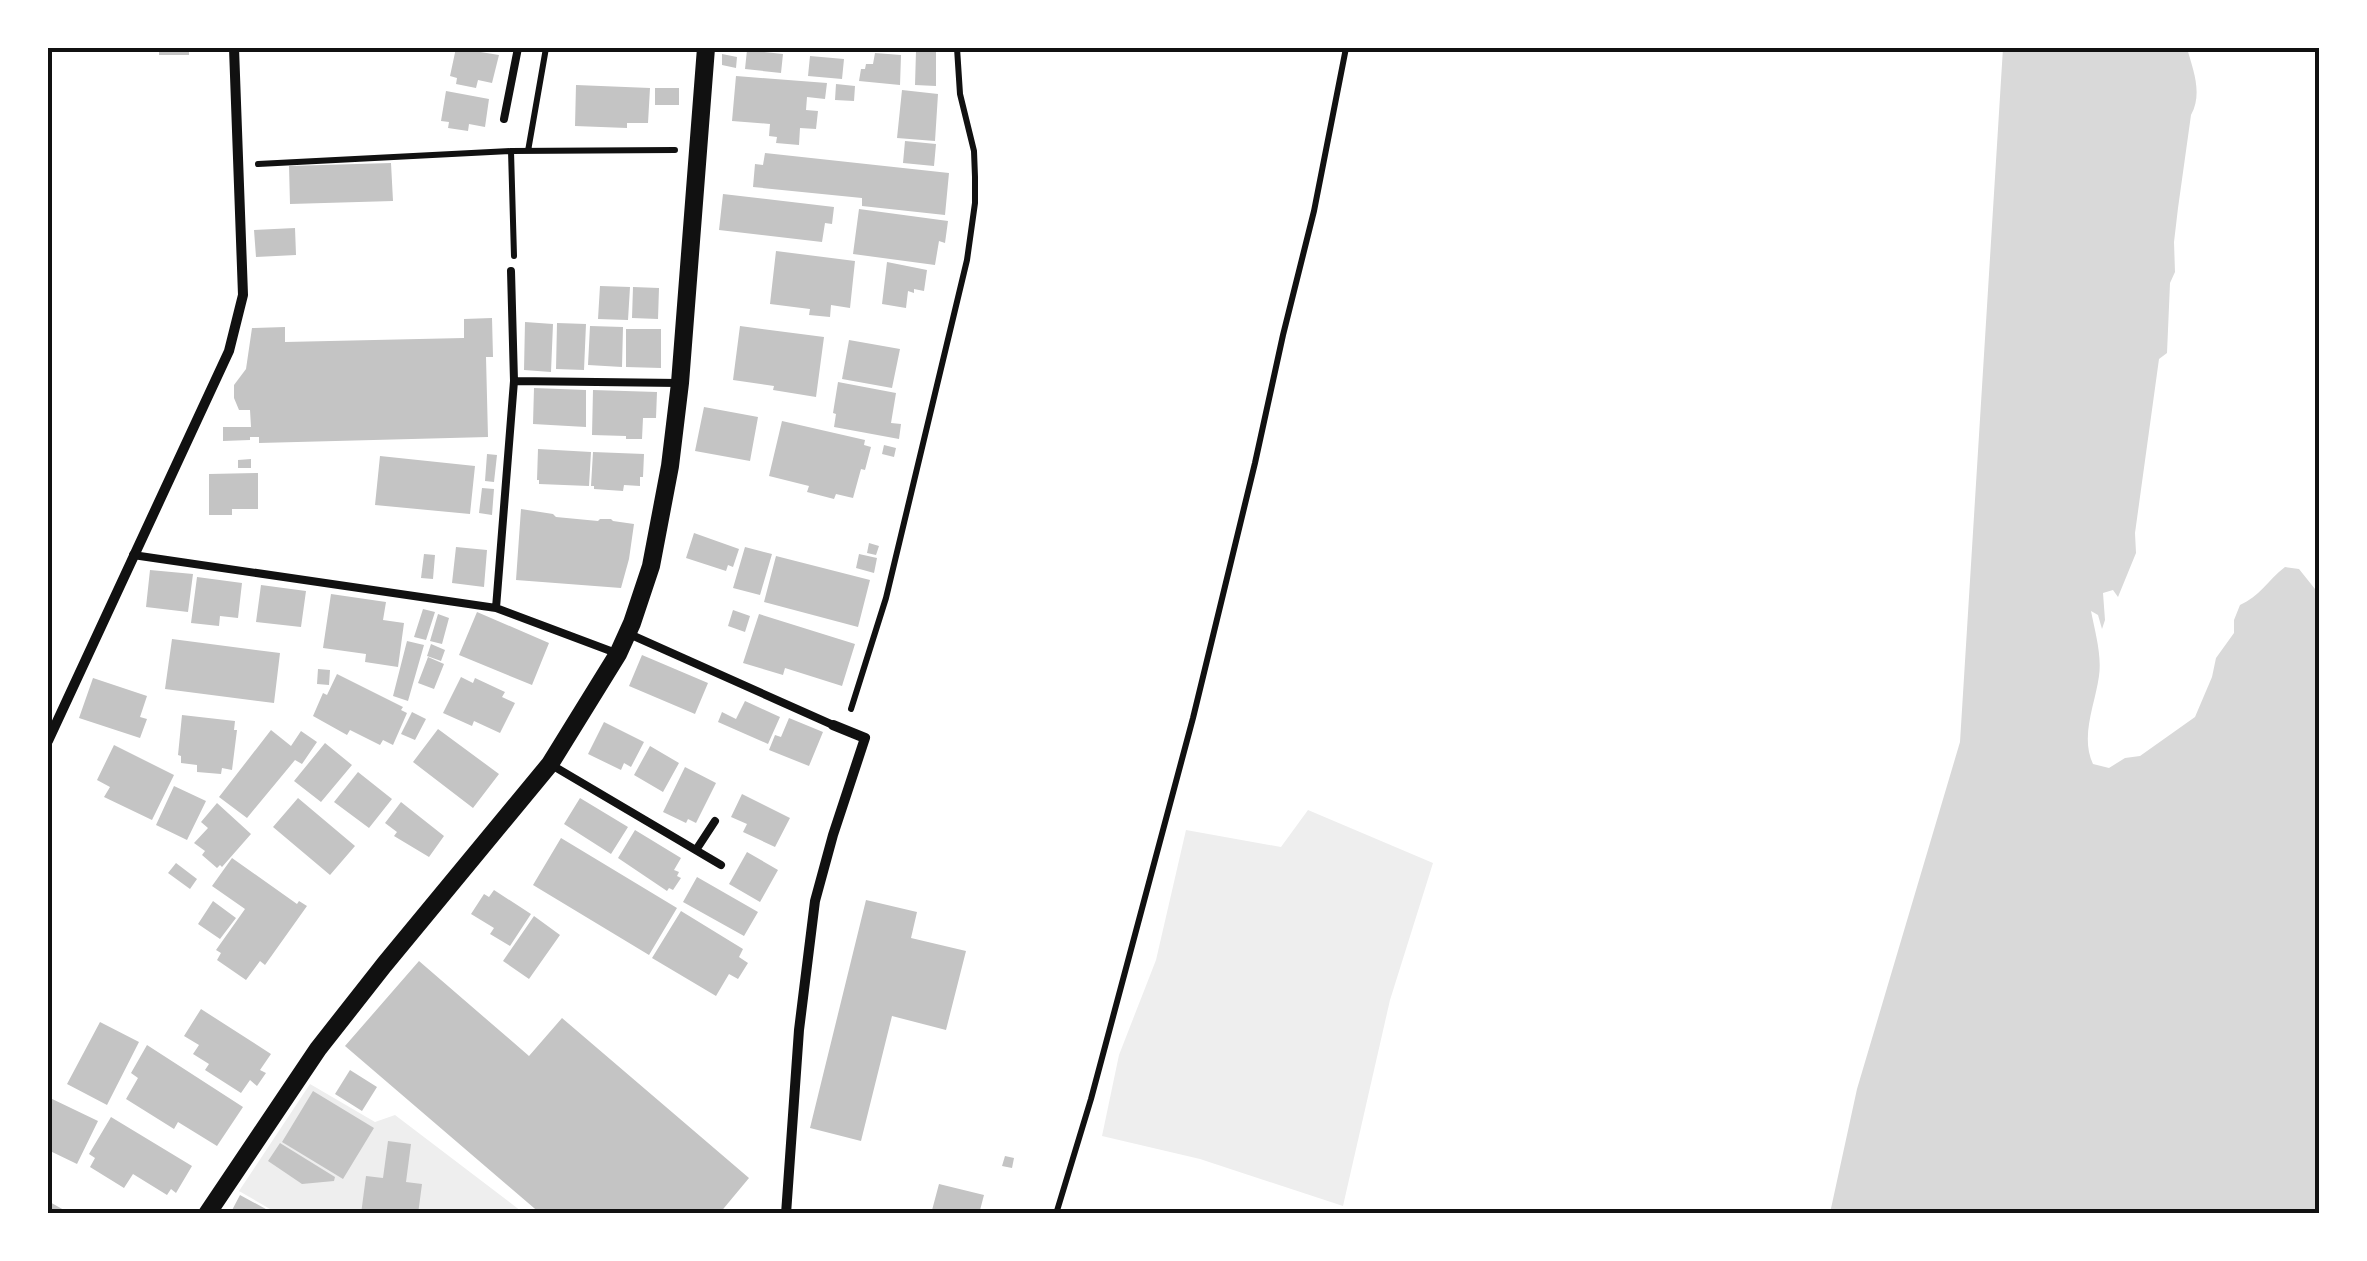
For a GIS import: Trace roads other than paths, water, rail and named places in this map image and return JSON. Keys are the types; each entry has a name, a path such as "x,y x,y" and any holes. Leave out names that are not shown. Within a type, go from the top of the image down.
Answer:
{"street":[{"path":"48,741 230,351 243,295 234,48"},
{"path":"207,1214 318,1049 550,764 627,634 652,566 670,466 706,48"},
{"path":"786,1214 799,1030 816,902 865,738 833,725"}],"lane":[{"path":"504,119 518,48"},
{"path":"496,608 514,382 511,271"},
{"path":"514,382 680,383"},
{"path":"132,555 496,608 618,654"},
{"path":"627,634 833,725"},
{"path":"550,764 721,864"},
{"path":"696,850 715,821"}]}
